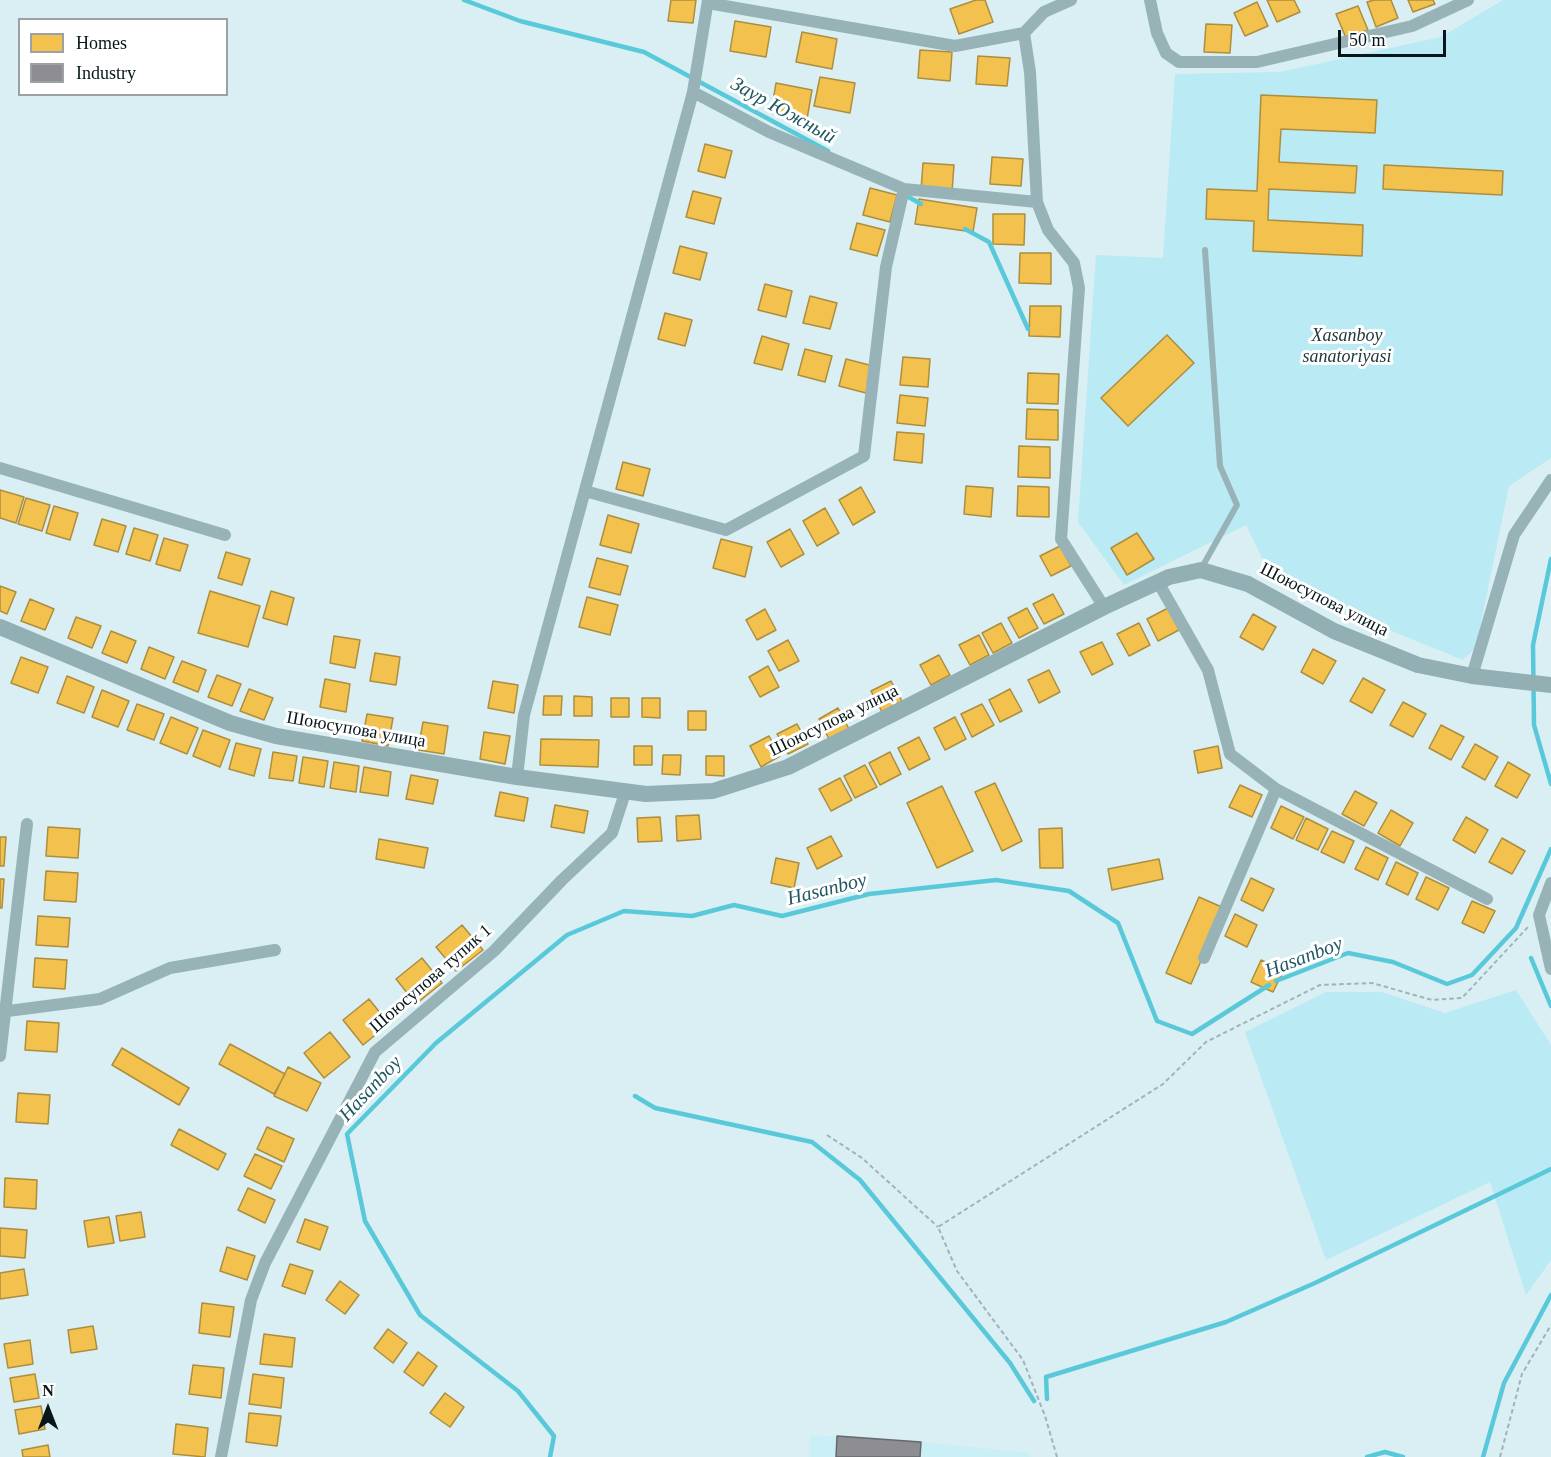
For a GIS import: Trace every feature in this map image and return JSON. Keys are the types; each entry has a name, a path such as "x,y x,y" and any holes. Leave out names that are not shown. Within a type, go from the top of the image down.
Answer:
{"street":[{"path":"517,777 524,715 693,92 708,1 955,46 1024,33 1044,12 1071,0"},
{"path":"1150,0 1157,33 1166,53 1179,62 1257,62 1412,26 1468,0"},
{"path":"1024,33 1030,72 1037,202 1048,230 1074,263 1079,288 1061,539 1104,607"},
{"path":"693,92 769,132 904,189 1037,202"},
{"path":"585,491 726,530 864,456 886,267 904,189"},
{"path":"0,468 225,535"},
{"path":"1472,676 1514,536 1551,480"},
{"name":"Шоюсупова улица","path":"0,627 140,687 252,730 299,741 517,777 625,793 667,795 713,791 788,767 1104,607 1158,582 1179,574 1201,570 1248,584 1334,631 1401,659 1436,670 1551,686"},
{"path":"1158,582 1208,670 1230,754 1276,789 1487,899"},
{"path":"1204,958 1276,789"},
{"name":"Шоюсупова тупик 1","path":"221,1457 252,1300 258,1281 375,1052 494,951 562,880 612,833 625,793"},
{"path":"0,1056 3,1012 27,824"},
{"path":"1551,884 1539,915 1547,941 1551,969"},
{"path":"3,1012 100,999 170,968 275,950"}],"lane":[{"path":"1201,570 1237,505 1220,466 1205,250"}],"path":[{"path":"938,1227 1163,1084 1206,1042 1320,985 1372,982 1432,1000 1462,998 1539,915"},
{"path":"827,1135 862,1158 938,1227 957,1271 1023,1360 1045,1416 1057,1457"},
{"path":"1500,1457 1522,1374 1551,1325"}],"shaded area":[{"path":"810,1435 921,1442 1030,1453 1031,1457 809,1457"}],"green space":[{"name":"Xasanboy sanatoriyasi","path":"1503,0 1551,0 1551,458 1509,486 1476,647 1463,660 1353,615 1269,572 1246,525 1124,585 1078,522 1096,255 1163,258 1175,74 1280,72 1441,37"},
{"path":"1516,990 1551,1045 1551,1260 1526,1295 1490,1182 1326,1260 1245,1032 1326,992 1382,992 1445,1013"}],"building: Homes":[{"path":"671,0 696,0 693,23 668,21"},
{"path":"976,0 985,0 993,22 959,34 950,9"},
{"path":"1267,0 1294,0 1300,12 1277,22"},
{"path":"1391,0 1398,18 1376,27 1367,2"},
{"path":"1408,0 1433,0 1435,4 1413,12"},
{"path":"1257,2 1268,26 1245,36 1234,13"},
{"path":"1358,6 1368,30 1346,38 1336,14"},
{"path":"735,21 771,27 766,57 730,51"},
{"path":"1206,24 1232,25 1230,53 1204,52"},
{"path":"802,32 837,39 832,69 796,62"},
{"path":"920,50 952,52 950,81 918,78"},
{"path":"978,56 1010,58 1007,86 976,84"},
{"path":"820,77 855,83 850,113 814,106"},
{"path":"776,83 812,90 807,119 771,113"},
{"path":"1261,95 1377,100 1375,133 1281,129 1279,162 1357,166 1355,193 1269,189 1268,220 1363,225 1362,256 1253,251 1254,221 1206,219 1207,189 1257,191"},
{"path":"705,144 732,151 725,178 698,171"},
{"path":"992,157 1023,159 1021,186 990,184"},
{"path":"923,163 954,165 952,192 921,190"},
{"path":"1384,165 1503,171 1502,195 1383,189"},
{"path":"870,188 897,195 890,222 863,215"},
{"path":"693,191 721,198 714,224 686,217"},
{"path":"919,199 977,208 973,232 915,224"},
{"path":"993,214 1025,214 1024,245 993,244"},
{"path":"857,223 885,230 877,256 850,249"},
{"path":"680,246 707,253 700,280 673,273"},
{"path":"1020,253 1051,253 1051,284 1019,283"},
{"path":"765,284 792,291 786,317 758,310"},
{"path":"810,296 837,303 830,329 803,323"},
{"path":"1030,306 1061,306 1060,337 1029,336"},
{"path":"665,313 692,320 685,346 658,339"},
{"path":"1167,335 1194,363 1128,426 1101,398"},
{"path":"762,336 789,344 782,370 754,363"},
{"path":"805,349 832,356 825,382 798,375"},
{"path":"903,357 930,359 928,387 900,385"},
{"path":"846,359 873,366 866,393 839,386"},
{"path":"1028,373 1059,374 1058,404 1027,403"},
{"path":"900,395 928,398 925,426 897,423"},
{"path":"1027,409 1058,410 1058,440 1026,439"},
{"path":"897,432 924,434 922,463 894,460"},
{"path":"1019,446 1050,447 1050,478 1018,477"},
{"path":"623,462 650,469 643,496 616,489"},
{"path":"966,486 993,488 991,517 964,514"},
{"path":"1018,486 1049,487 1049,517 1017,516"},
{"path":"861,487 875,512 853,525 839,500"},
{"path":"0,490 24,497 16,523 0,518"},
{"path":"26,498 50,505 42,531 18,524"},
{"path":"54,506 78,513 70,540 46,533"},
{"path":"825,508 839,533 817,546 803,521"},
{"path":"608,515 639,524 631,553 600,545"},
{"path":"102,519 126,526 118,552 94,545"},
{"path":"134,528 158,535 150,561 126,554"},
{"path":"790,529 804,554 781,567 767,542"},
{"path":"1137,533 1154,559 1127,575 1111,548"},
{"path":"164,538 188,545 180,571 156,564"},
{"path":"721,539 752,547 745,577 713,568"},
{"path":"1060,546 1071,566 1051,576 1040,556"},
{"path":"226,552 250,559 242,585 218,578"},
{"path":"597,558 628,566 620,595 589,587"},
{"path":"0,586 16,592 7,614 0,611"},
{"path":"210,591 260,606 248,647 198,633"},
{"path":"271,591 294,598 287,625 263,618"},
{"path":"1053,594 1064,614 1044,624 1033,604"},
{"path":"587,597 618,605 610,635 579,627"},
{"path":"30,599 54,609 45,630 21,621"},
{"path":"1027,608 1038,628 1019,638 1008,618"},
{"path":"1168,608 1179,630 1158,641 1147,619"},
{"path":"765,609 776,630 757,640 746,620"},
{"path":"1253,614 1276,627 1263,650 1240,637"},
{"path":"76,617 101,626 92,648 68,638"},
{"path":"1001,623 1012,643 993,653 982,633"},
{"path":"1139,623 1150,645 1129,656 1117,634"},
{"path":"111,631 136,641 127,663 102,653"},
{"path":"979,635 989,655 970,665 959,645"},
{"path":"334,636 360,640 355,668 330,663"},
{"path":"788,640 799,661 779,671 768,651"},
{"path":"1102,642 1113,664 1092,675 1080,652"},
{"path":"149,647 174,657 165,679 141,669"},
{"path":"1313,649 1336,661 1323,684 1301,672"},
{"path":"375,653 400,657 396,685 370,681"},
{"path":"939,655 950,675 931,685 920,665"},
{"path":"21,657 48,667 38,693 11,683"},
{"path":"182,661 206,670 198,692 173,682"},
{"path":"768,666 779,687 760,697 749,677"},
{"path":"1049,670 1060,692 1039,703 1028,680"},
{"path":"217,675 241,684 232,706 208,697"},
{"path":"67,676 94,687 84,713 57,703"},
{"path":"1363,678 1385,690 1372,713 1350,701"},
{"path":"325,679 350,684 346,712 320,707"},
{"path":"493,681 518,685 514,713 488,708"},
{"path":"891,681 902,701 882,712 871,691"},
{"path":"249,689 273,698 264,720 240,711"},
{"path":"1010,689 1022,711 1000,722 989,700"},
{"path":"102,690 129,701 118,727 92,717"},
{"path":"544,696 562,696 561,715 543,715"},
{"path":"574,696 592,697 592,716 574,716"},
{"path":"611,698 629,698 629,717 611,717"},
{"path":"642,698 660,698 660,718 642,717"},
{"path":"1403,702 1426,714 1413,737 1390,725"},
{"path":"137,704 164,714 154,740 127,730"},
{"path":"982,704 994,725 972,737 961,714"},
{"path":"838,708 849,729 829,739 819,719"},
{"path":"688,711 706,711 706,730 688,730"},
{"path":"367,714 393,718 388,746 362,741"},
{"path":"171,717 198,728 187,754 160,743"},
{"path":"955,717 966,739 945,750 934,728"},
{"path":"423,722 448,726 444,754 418,750"},
{"path":"797,724 808,744 788,754 777,734"},
{"path":"1441,725 1464,737 1451,760 1429,748"},
{"path":"203,730 230,740 220,767 193,756"},
{"path":"484,732 510,736 505,764 480,759"},
{"path":"769,736 780,756 761,767 750,746"},
{"path":"919,737 930,759 909,770 898,748"},
{"path":"541,739 599,740 598,767 540,765"},
{"path":"236,743 261,749 254,776 229,769"},
{"path":"1475,744 1498,757 1485,780 1462,767"},
{"path":"634,746 652,746 652,765 634,765"},
{"path":"1218,746 1222,768 1198,773 1194,751"},
{"path":"273,752 297,756 293,781 269,778"},
{"path":"890,752 901,774 880,785 869,763"},
{"path":"663,755 681,755 680,775 662,774"},
{"path":"706,756 724,756 724,776 706,775"},
{"path":"303,757 328,761 324,787 299,783"},
{"path":"334,762 359,766 356,792 330,788"},
{"path":"1508,762 1530,775 1517,798 1495,786"},
{"path":"865,765 877,787 855,798 844,776"},
{"path":"364,767 391,772 388,796 360,792"},
{"path":"411,775 438,780 433,804 406,799"},
{"path":"840,778 852,800 831,811 819,789"},
{"path":"995,783 1022,841 1002,851 975,792"},
{"path":"1240,785 1262,795 1252,817 1229,807"},
{"path":"942,786 973,851 937,868 907,803"},
{"path":"1355,791 1377,803 1364,826 1342,814"},
{"path":"500,792 528,798 524,821 495,816"},
{"path":"555,805 588,811 584,833 551,827"},
{"path":"1281,806 1304,817 1293,839 1271,828"},
{"path":"1391,810 1413,823 1400,846 1378,833"},
{"path":"699,815 701,839 677,841 676,816"},
{"path":"660,817 662,841 638,842 637,818"},
{"path":"1466,817 1488,830 1475,853 1453,840"},
{"path":"1306,818 1328,829 1318,850 1296,840"},
{"path":"48,827 80,829 78,858 46,856"},
{"path":"1062,828 1063,868 1040,868 1039,829"},
{"path":"1332,831 1354,841 1344,863 1321,852"},
{"path":"831,836 842,856 817,869 807,848"},
{"path":"0,837 6,837 4,866 0,866"},
{"path":"1502,838 1525,851 1512,874 1489,862"},
{"path":"379,839 428,848 424,868 376,859"},
{"path":"1366,847 1388,858 1378,880 1355,869"},
{"path":"776,858 799,863 794,888 771,883"},
{"path":"1159,859 1163,879 1112,890 1108,869"},
{"path":"1396,862 1418,873 1408,895 1386,884"},
{"path":"46,871 78,873 76,902 44,900"},
{"path":"1426,877 1449,888 1438,910 1416,899"},
{"path":"1251,878 1274,889 1263,911 1241,900"},
{"path":"0,879 4,879 2,908 0,908"},
{"path":"1199,897 1224,908 1191,984 1166,973"},
{"path":"1472,901 1495,911 1484,933 1462,923"},
{"path":"1235,914 1257,925 1247,947 1225,936"},
{"path":"38,916 70,918 68,947 36,945"},
{"path":"462,925 483,950 456,971 436,947"},
{"path":"35,958 67,960 65,989 33,987"},
{"path":"422,958 442,983 416,1004 396,979"},
{"path":"1261,960 1284,970 1273,992 1251,982"},
{"path":"369,999 389,1024 363,1045 343,1020"},
{"path":"27,1021 59,1023 57,1052 25,1050"},
{"path":"330,1032 350,1057 324,1078 304,1053"},
{"path":"230,1044 285,1074 274,1094 219,1064"},
{"path":"122,1048 189,1088 179,1105 112,1065"},
{"path":"288,1067 321,1083 307,1111 274,1096"},
{"path":"18,1093 50,1095 48,1124 16,1122"},
{"path":"267,1127 294,1139 284,1162 257,1149"},
{"path":"179,1129 226,1154 218,1170 171,1145"},
{"path":"255,1154 282,1166 271,1189 244,1176"},
{"path":"5,1178 37,1180 36,1209 4,1207"},
{"path":"248,1188 275,1200 265,1223 238,1210"},
{"path":"141,1212 145,1237 120,1241 116,1216"},
{"path":"109,1217 114,1243 88,1247 84,1221"},
{"path":"305,1219 328,1227 320,1250 297,1242"},
{"path":"0,1228 27,1230 25,1258 0,1256"},
{"path":"227,1247 255,1256 247,1280 220,1271"},
{"path":"290,1264 313,1271 305,1294 282,1286"},
{"path":"24,1269 28,1295 0,1299 0,1273"},
{"path":"340,1281 359,1295 345,1314 326,1300"},
{"path":"202,1303 234,1307 230,1337 199,1333"},
{"path":"93,1326 97,1349 71,1353 68,1330"},
{"path":"388,1329 407,1343 393,1363 374,1348"},
{"path":"264,1334 295,1338 292,1367 260,1364"},
{"path":"30,1340 33,1364 8,1368 4,1344"},
{"path":"418,1352 437,1366 423,1386 404,1372"},
{"path":"193,1365 224,1368 221,1398 189,1394"},
{"path":"35,1374 39,1398 14,1402 10,1378"},
{"path":"253,1374 284,1378 281,1408 249,1404"},
{"path":"445,1393 464,1407 450,1427 430,1413"},
{"path":"41,1406 45,1429 19,1434 15,1410"},
{"path":"249,1413 281,1416 277,1446 246,1442"},
{"path":"176,1424 208,1428 205,1457 173,1454"},
{"path":"48,1445 50,1457 23,1457 22,1450"}],"building: Industry":[{"path":"837,1436 921,1442 920,1457 836,1457"}],"waterway":[{"name":"Заур Южный","path":"464,0 520,21 644,52 828,151"},
{"name":"Заур Южный","path":"905,195 921,204"},
{"name":"Заур Южный","path":"965,229 989,242 1028,329"},
{"name":"Hasanboy","path":"1551,559 1533,645 1534,725 1551,784"},
{"name":"Hasanboy","path":"1276,981 1348,953 1393,962 1447,984 1472,975 1516,928 1551,849"},
{"name":"Hasanboy","path":"550,1457 554,1436 518,1391 420,1315 365,1221 347,1134 436,1043 567,935 624,911 692,916 734,905 782,916 869,894 996,880 1069,891 1118,923 1157,1021 1192,1034 1269,985"},
{"path":"1531,958 1551,1006"},
{"path":"635,1096 655,1108 812,1142 860,1180 1010,1363 1034,1401"},
{"path":"1047,1399 1046,1377 1226,1322 1315,1283 1551,1169"},
{"path":"1483,1457 1504,1383 1551,1295"},
{"path":"1367,1457 1385,1452 1403,1457"}]}
